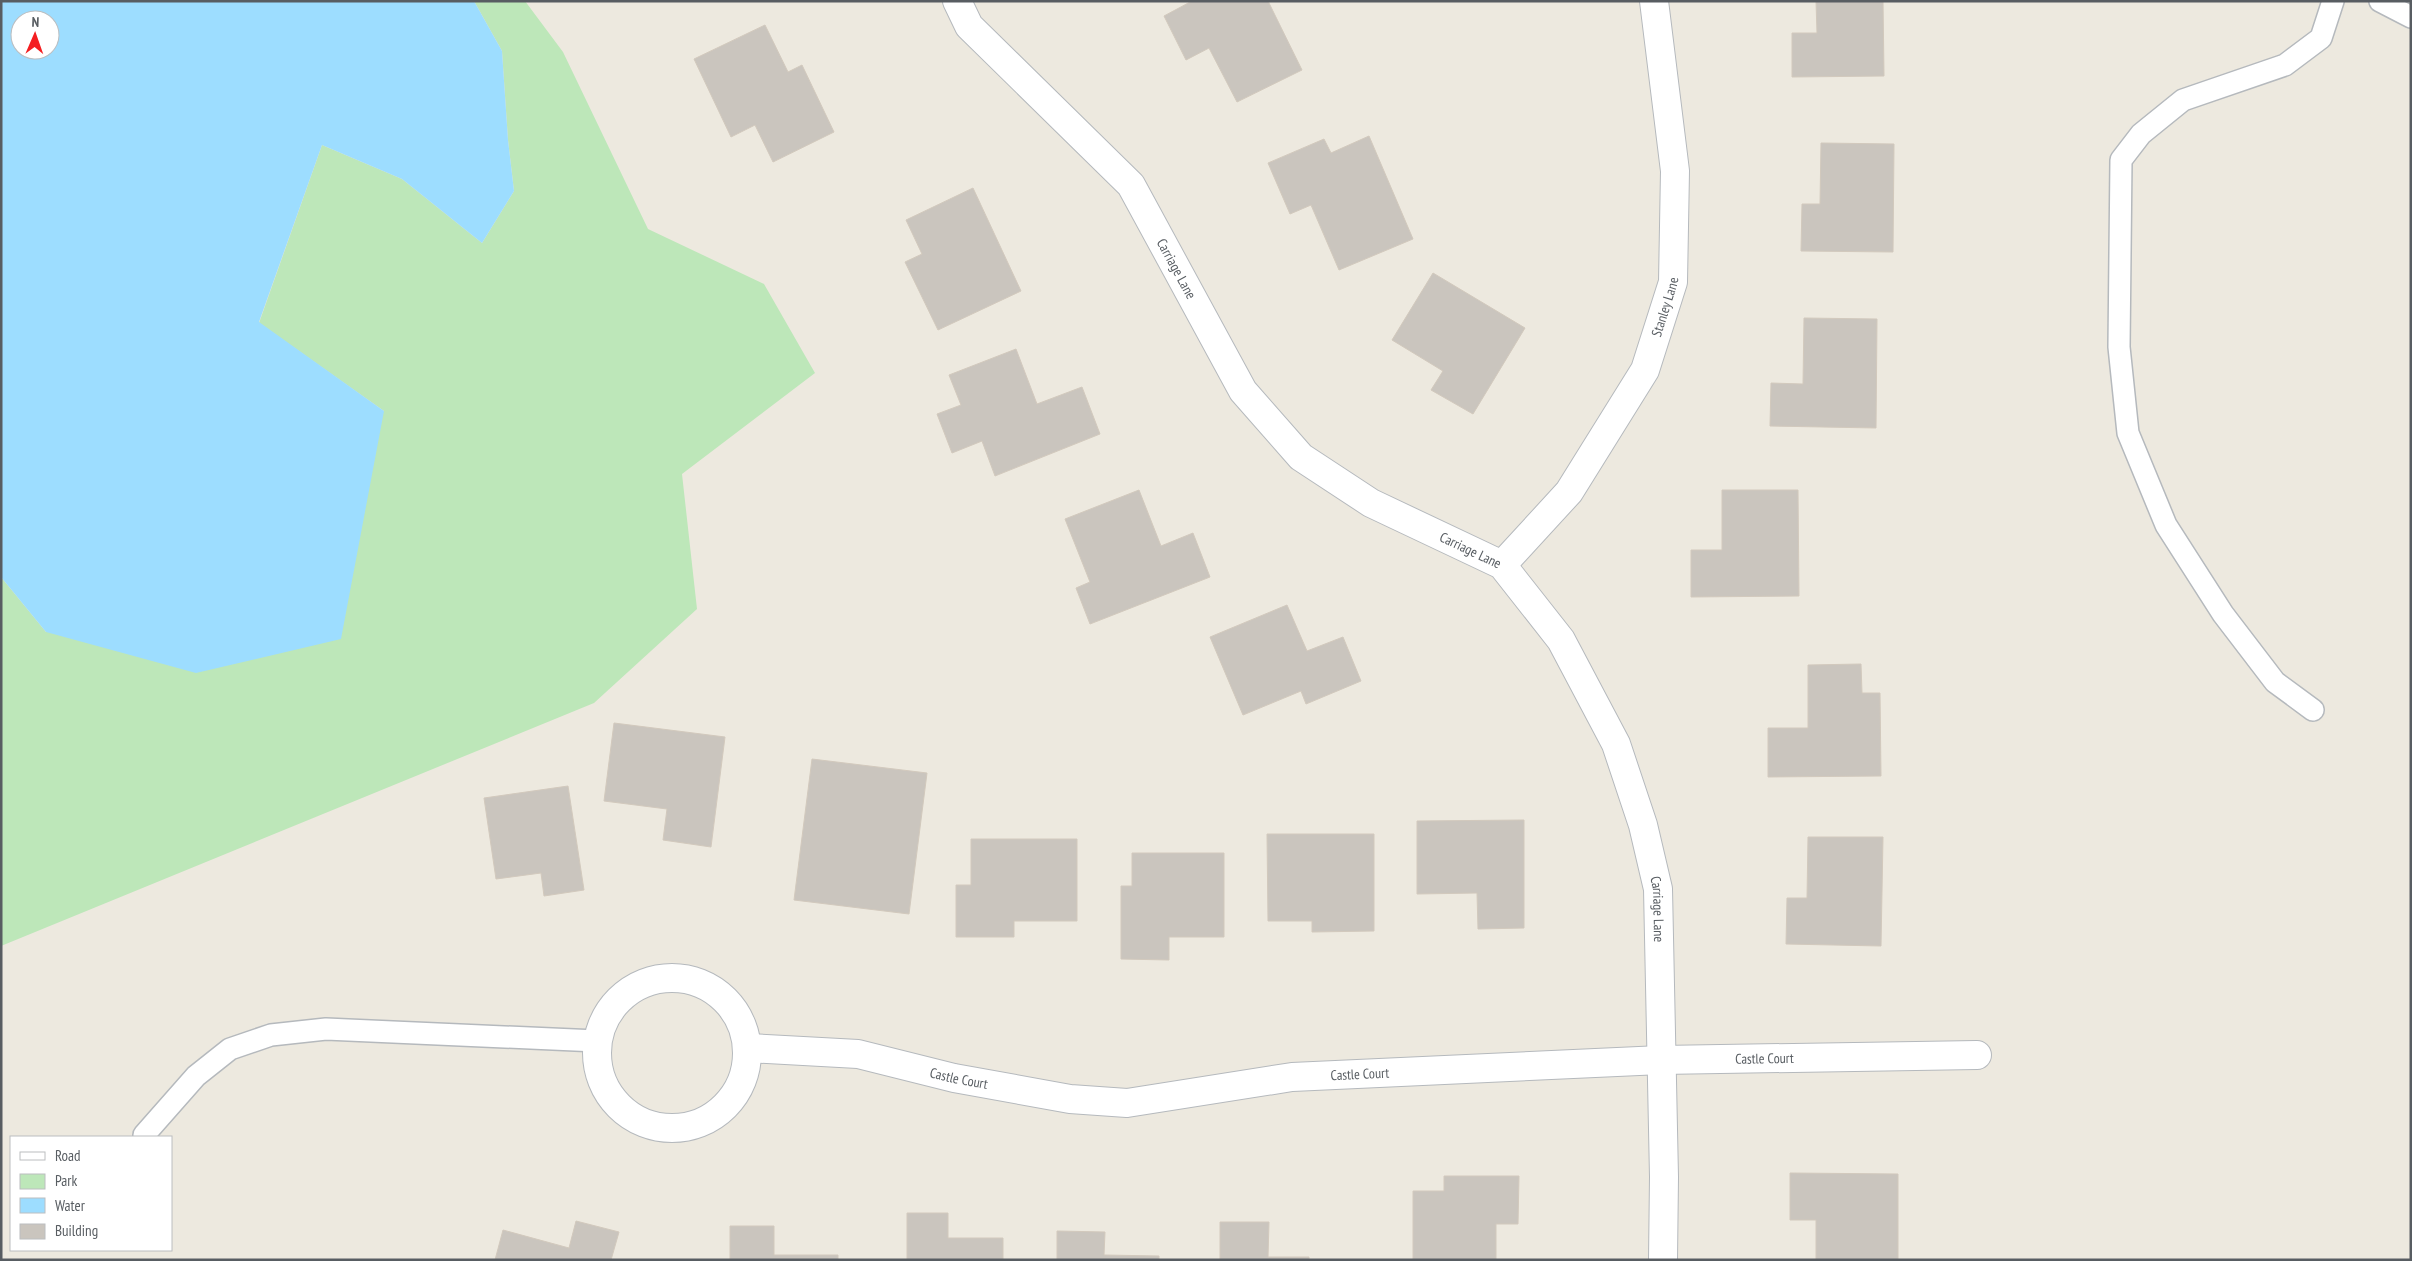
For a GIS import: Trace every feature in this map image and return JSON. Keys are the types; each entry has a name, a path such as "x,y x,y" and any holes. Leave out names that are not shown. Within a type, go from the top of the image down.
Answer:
{"street":[{"name":"Carriage Lane","path":"957,1 969,26 1131,185 1243,391 1301,457 1371,502 1502,564 1561,640 1616,744 1643,825 1658,889 1663,1260"},
{"name":"Stanley Lane","path":"1502,564 1569,492 1645,370 1673,282 1675,171 1654,1"},
{"path":"660,977 692,979 720,994 740,1018 748,1048 744,1080 726,1106 700,1124 668,1129 637,1120 613,1100 598,1072 596,1041 608,1011 630,989 660,977"},
{"name":"Castle Court","path":"748,1048 858,1054 954,1078 1070,1099 1127,1104 1292,1077 1661,1060 1977,1055"}],"lane":[{"path":"2313,710 2275,682 2223,614 2166,525 2128,433 2119,347 2121,160 2141,134 2183,100 2285,65 2321,38 2333,1"},
{"path":"2380,1 2411,16"},
{"path":"144,1135 196,1076 230,1049 271,1035 326,1029 596,1041"}],"green space":[{"path":"474,1 525,1 563,52 648,229 764,284 815,373 682,474 697,609 594,703 1,946 1,577 46,632 384,411 259,323 322,145 402,179 482,243 514,191 508,140 502,51"}],"water":[{"path":"1,1 474,1 502,51 508,140 514,191 482,243 402,179 322,145 259,322 384,411 341,639 196,673 46,632 1,577"}],"building":[{"path":"1192,1 1268,1 1302,70 1237,102 1209,48 1186,60 1164,16"},
{"path":"1816,1 1883,1 1884,76 1792,77 1792,33 1817,33"},
{"path":"765,25 788,72 802,65 834,132 773,162 755,125 731,137 694,59"},
{"path":"1369,136 1413,239 1339,270 1311,205 1290,214 1268,163 1324,139 1331,153"},
{"path":"1821,143 1894,144 1893,252 1801,251 1802,204 1820,204"},
{"path":"973,188 1021,291 938,330 905,262 922,254 906,220"},
{"path":"1433,273 1525,328 1473,414 1431,390 1443,371 1392,340"},
{"path":"1804,318 1877,319 1876,428 1770,426 1771,383 1803,384"},
{"path":"1016,349 1037,404 1082,387 1100,434 995,476 982,441 952,453 937,414 961,405 949,375"},
{"path":"1139,490 1161,546 1193,533 1210,577 1090,624 1076,588 1090,582 1065,519"},
{"path":"1722,490 1798,490 1799,596 1691,597 1691,550 1722,550"},
{"path":"1287,605 1307,651 1343,637 1361,681 1306,704 1301,691 1243,715 1210,637"},
{"path":"1861,664 1862,693 1880,693 1881,776 1768,777 1768,728 1808,728 1808,665"},
{"path":"614,723 725,737 711,847 663,840 667,809 604,801"},
{"path":"812,759 927,773 909,914 794,900"},
{"path":"568,786 584,890 544,896 541,873 496,879 484,798"},
{"path":"1524,820 1524,928 1478,929 1477,893 1417,894 1417,821"},
{"path":"1267,834 1374,834 1374,931 1312,932 1312,921 1268,921"},
{"path":"1808,837 1883,837 1881,946 1786,944 1787,898 1807,898"},
{"path":"971,839 1077,839 1077,921 1014,921 1014,937 956,937 956,885 971,885"},
{"path":"1132,853 1224,853 1224,937 1169,937 1169,960 1121,959 1121,886 1132,886"},
{"path":"1790,1173 1898,1174 1898,1260 1816,1260 1816,1220 1790,1220"},
{"path":"1444,1176 1519,1176 1518,1224 1496,1224 1496,1260 1413,1260 1413,1191 1444,1191"},
{"path":"907,1213 948,1213 948,1238 1003,1238 1003,1260 907,1260"},
{"path":"576,1221 619,1232 611,1260 495,1260 503,1230 569,1248"},
{"path":"1220,1222 1269,1222 1268,1257 1309,1257 1309,1260 1220,1260"},
{"path":"730,1226 774,1226 774,1255 838,1255 838,1260 730,1260"},
{"path":"1057,1231 1105,1232 1104,1255 1159,1256 1159,1260 1057,1260"}]}
